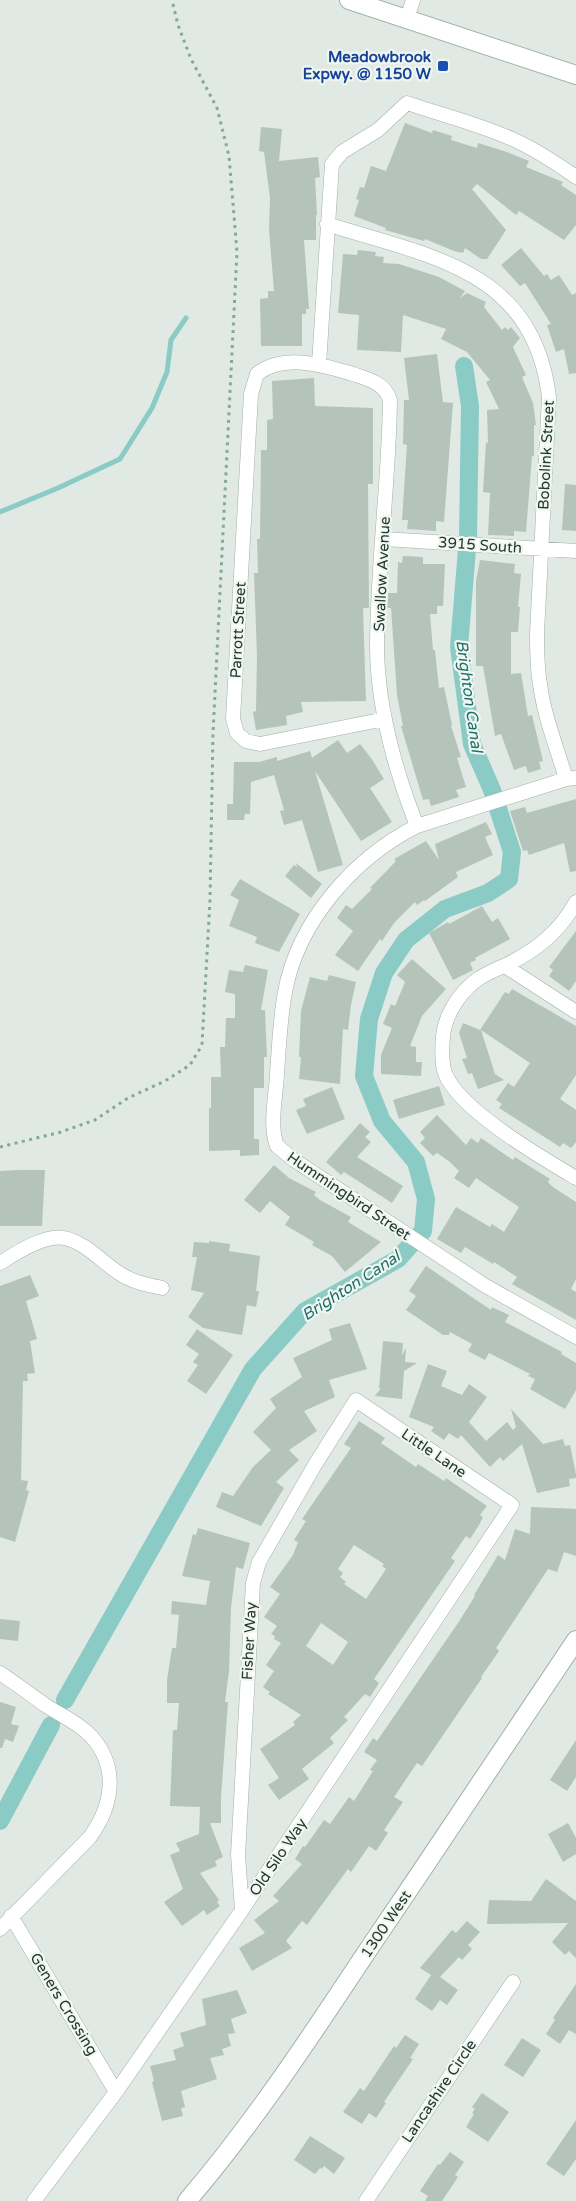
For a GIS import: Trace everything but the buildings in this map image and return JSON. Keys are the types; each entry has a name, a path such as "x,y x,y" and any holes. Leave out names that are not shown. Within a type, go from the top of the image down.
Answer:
{"street":[{"path":"349,0 389,6 407,19 576,75"},
{"path":"407,19 413,0"},
{"path":"319,364 332,164 336,158 378,130 407,103 513,139 542,154 576,177"},
{"name":"Bobolink Street","path":"327,224 452,264 472,274 497,291 527,327 542,358 547,375 549,397 537,633 540,685 547,719 571,778"},
{"name":"Swallow Avenue","path":"257,374 278,364 319,364 368,379 380,385 388,393 390,415 377,650 385,719 393,757 417,826"},
{"name":"Parrott Street","path":"257,374 251,394 233,719 235,727 246,741 260,744 385,719"},
{"name":"3915 South","path":"384,539 576,551"},
{"name":"Hummingbird Street","path":"571,778 417,826 377,851 342,883 315,918 299,950 285,990 274,1127 277,1146 284,1154 531,1313 576,1337"},
{"path":"576,902 568,917 552,936 535,950 488,973 473,983 459,997 449,1013 443,1029 442,1041 445,1072 452,1086 481,1115 576,1178"},
{"path":"505,966 576,1012"},
{"path":"0,1263 27,1247 51,1239 63,1238 78,1243 121,1275 162,1288"},
{"name":"Little Lane","path":"356,1400 512,1505"},
{"name":"Fisher Way","path":"242,1911 238,1855 253,1582 259,1562 316,1463 356,1400"},
{"name":"Old Silo Way","path":"34,2201 116,2092 242,1911 512,1505"},
{"name":"1300 West","path":"187,2201 219,2164 262,2105 576,1640"},
{"path":"0,1673 73,1721 90,1735 101,1750 108,1767 110,1787 107,1806 90,1837 0,1929"},
{"name":"Geners Crossing","path":"11,1916 116,2092"},
{"name":"Lancashire Circle","path":"366,2201 513,1982"}],"path":[{"path":"0,1147 61,1132 95,1120 128,1098 165,1081 190,1065 202,1045 210,900 213,733 237,252 229,156 217,108 191,59 178,25 172,0"}],"waterway":[{"path":"0,512 120,459 152,408 167,372 171,340 186,318"},
{"name":"Brighton Canal","path":"65,1700 253,1369 305,1311 398,1259 423,1231 426,1199 416,1162 382,1121 364,1076 369,1019 384,973 406,940 445,909 488,893 509,879 512,852 492,790 472,744 459,647 468,537 470,406 464,366"},
{"name":"Brighton Canal","path":"0,1821 51,1725"}],"place":[{"name":"Meadowbrook Expwy. @ 1150 W","path":"443,66"}]}
